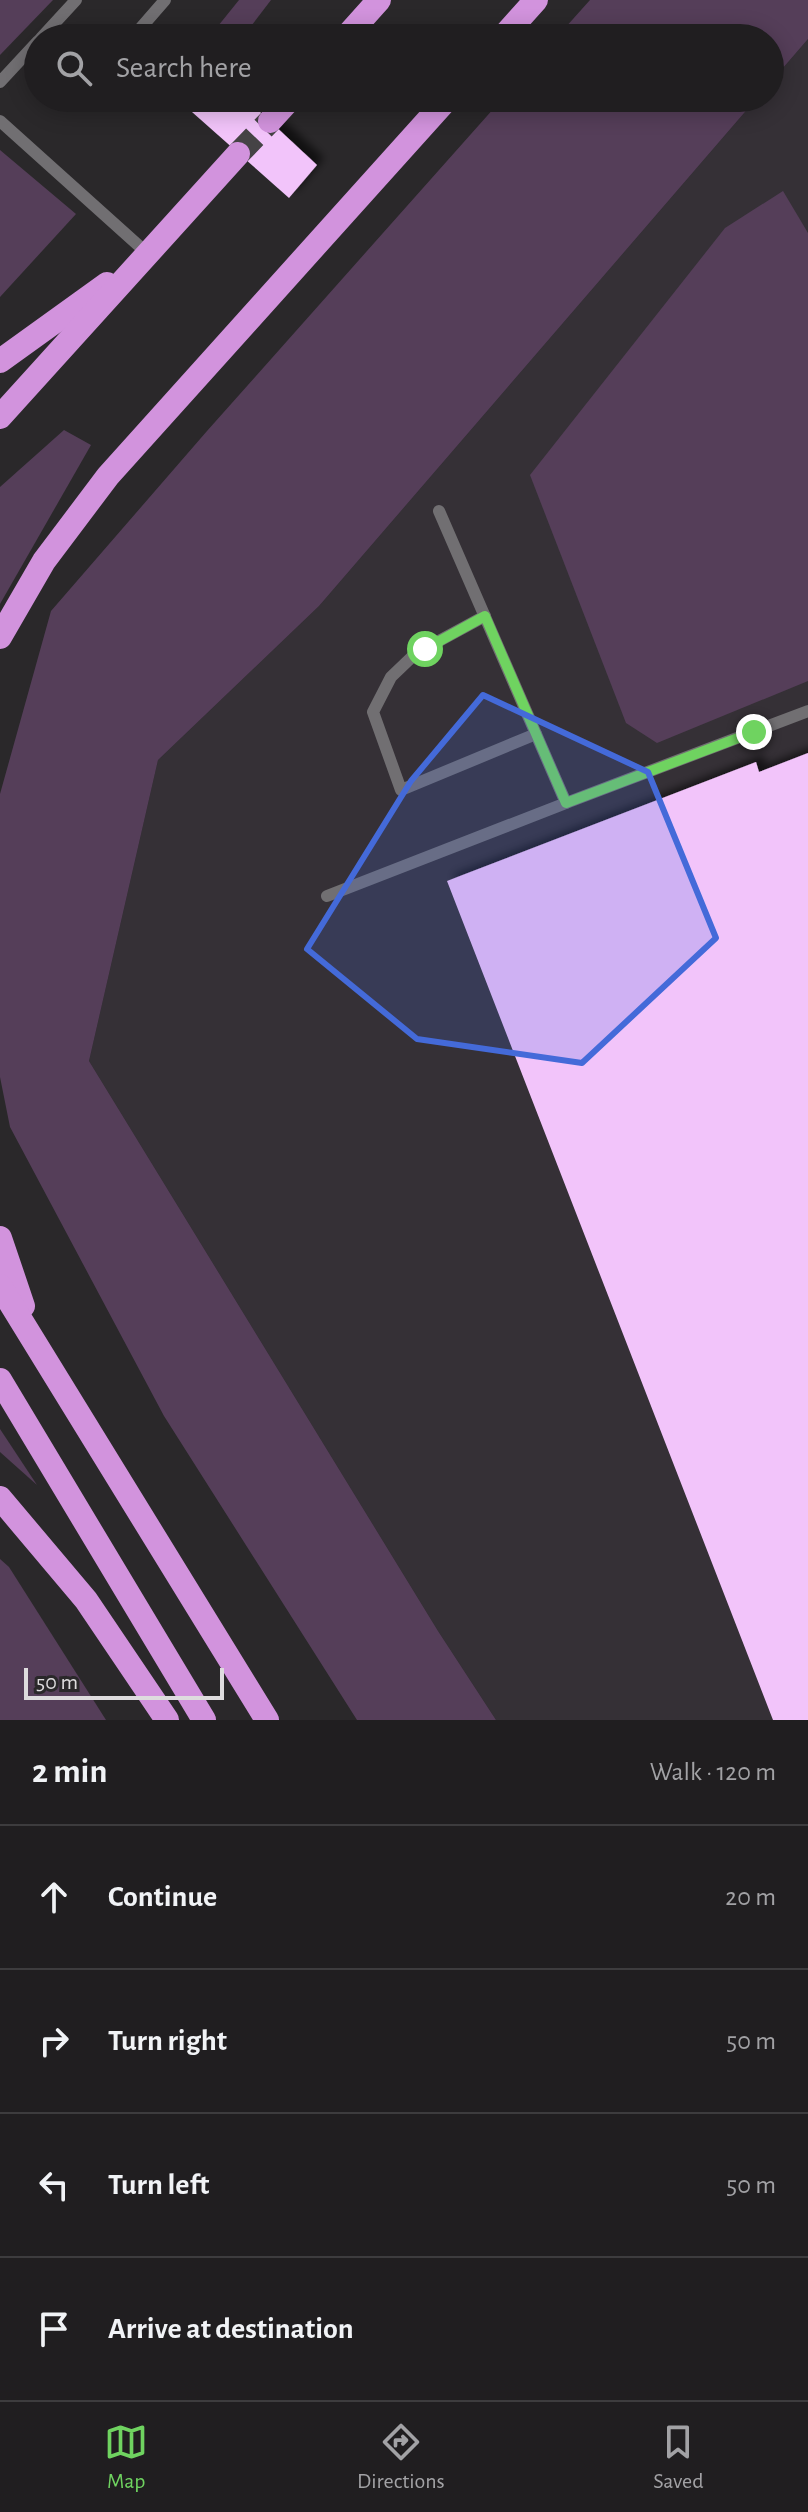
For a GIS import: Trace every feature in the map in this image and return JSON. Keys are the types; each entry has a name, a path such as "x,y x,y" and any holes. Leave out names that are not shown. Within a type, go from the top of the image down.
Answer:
{"highway":[{"path":"358,24 379,0"},
{"path":"515,24 536,0"},
{"path":"270,121 278,112"},
{"path":"0,637 44,561 108,476 435,112"},
{"path":"0,417 238,154"},
{"path":"0,361 148,254"},
{"path":"0,1238 37,1346"},
{"path":"0,1286 267,1720"},
{"path":"0,1380 204,1720"},
{"path":"0,1498 86,1600 167,1720"}],"lane":[{"path":"53,24 76,0"},
{"path":"144,24 165,0"},
{"path":"0,82 24,56"},
{"path":"0,121 148,254"},
{"path":"439,511 566,803"},
{"path":"485,616 415,654 391,677 373,712 401,790 536,734"},
{"path":"327,896 808,711"}],"highlighted area":[{"path":"483,695 648,772 716,938 582,1063 417,1039 307,949 411,781"}],"shaded area":[{"path":"0,0 53,0 30,24 24,24 24,30 0,55"},
{"path":"239,0 271,0 253,24 220,24"},
{"path":"590,0 808,0 808,39 784,67 784,24 569,24"},
{"path":"808,39 808,1720 496,1720 438,1631 89,1061 158,760 319,606 745,112 784,112 784,67"},
{"path":"491,112 745,112 319,606 158,760 89,1061 438,1631 496,1720 357,1720 164,1416 10,1127 0,1077 0,794 51,611"},
{"path":"0,150 76,214 0,297"},
{"path":"783,191 808,233 808,681 657,743 626,723 530,475 725,228"},
{"path":"64,430 91,445 0,604 0,487"},
{"path":"0,1429 37,1485 0,1452"},
{"path":"0,1559 9,1567 106,1720 0,1720"}],"building":[{"path":"192,112 260,112 317,165 289,198"},
{"path":"808,753 808,1720 773,1720 447,881 756,762 759,772"}],"tunnel":[{"path":"238,154 270,121"}],"route":[{"path":"425,649 485,616 566,803 754,732"}]}
